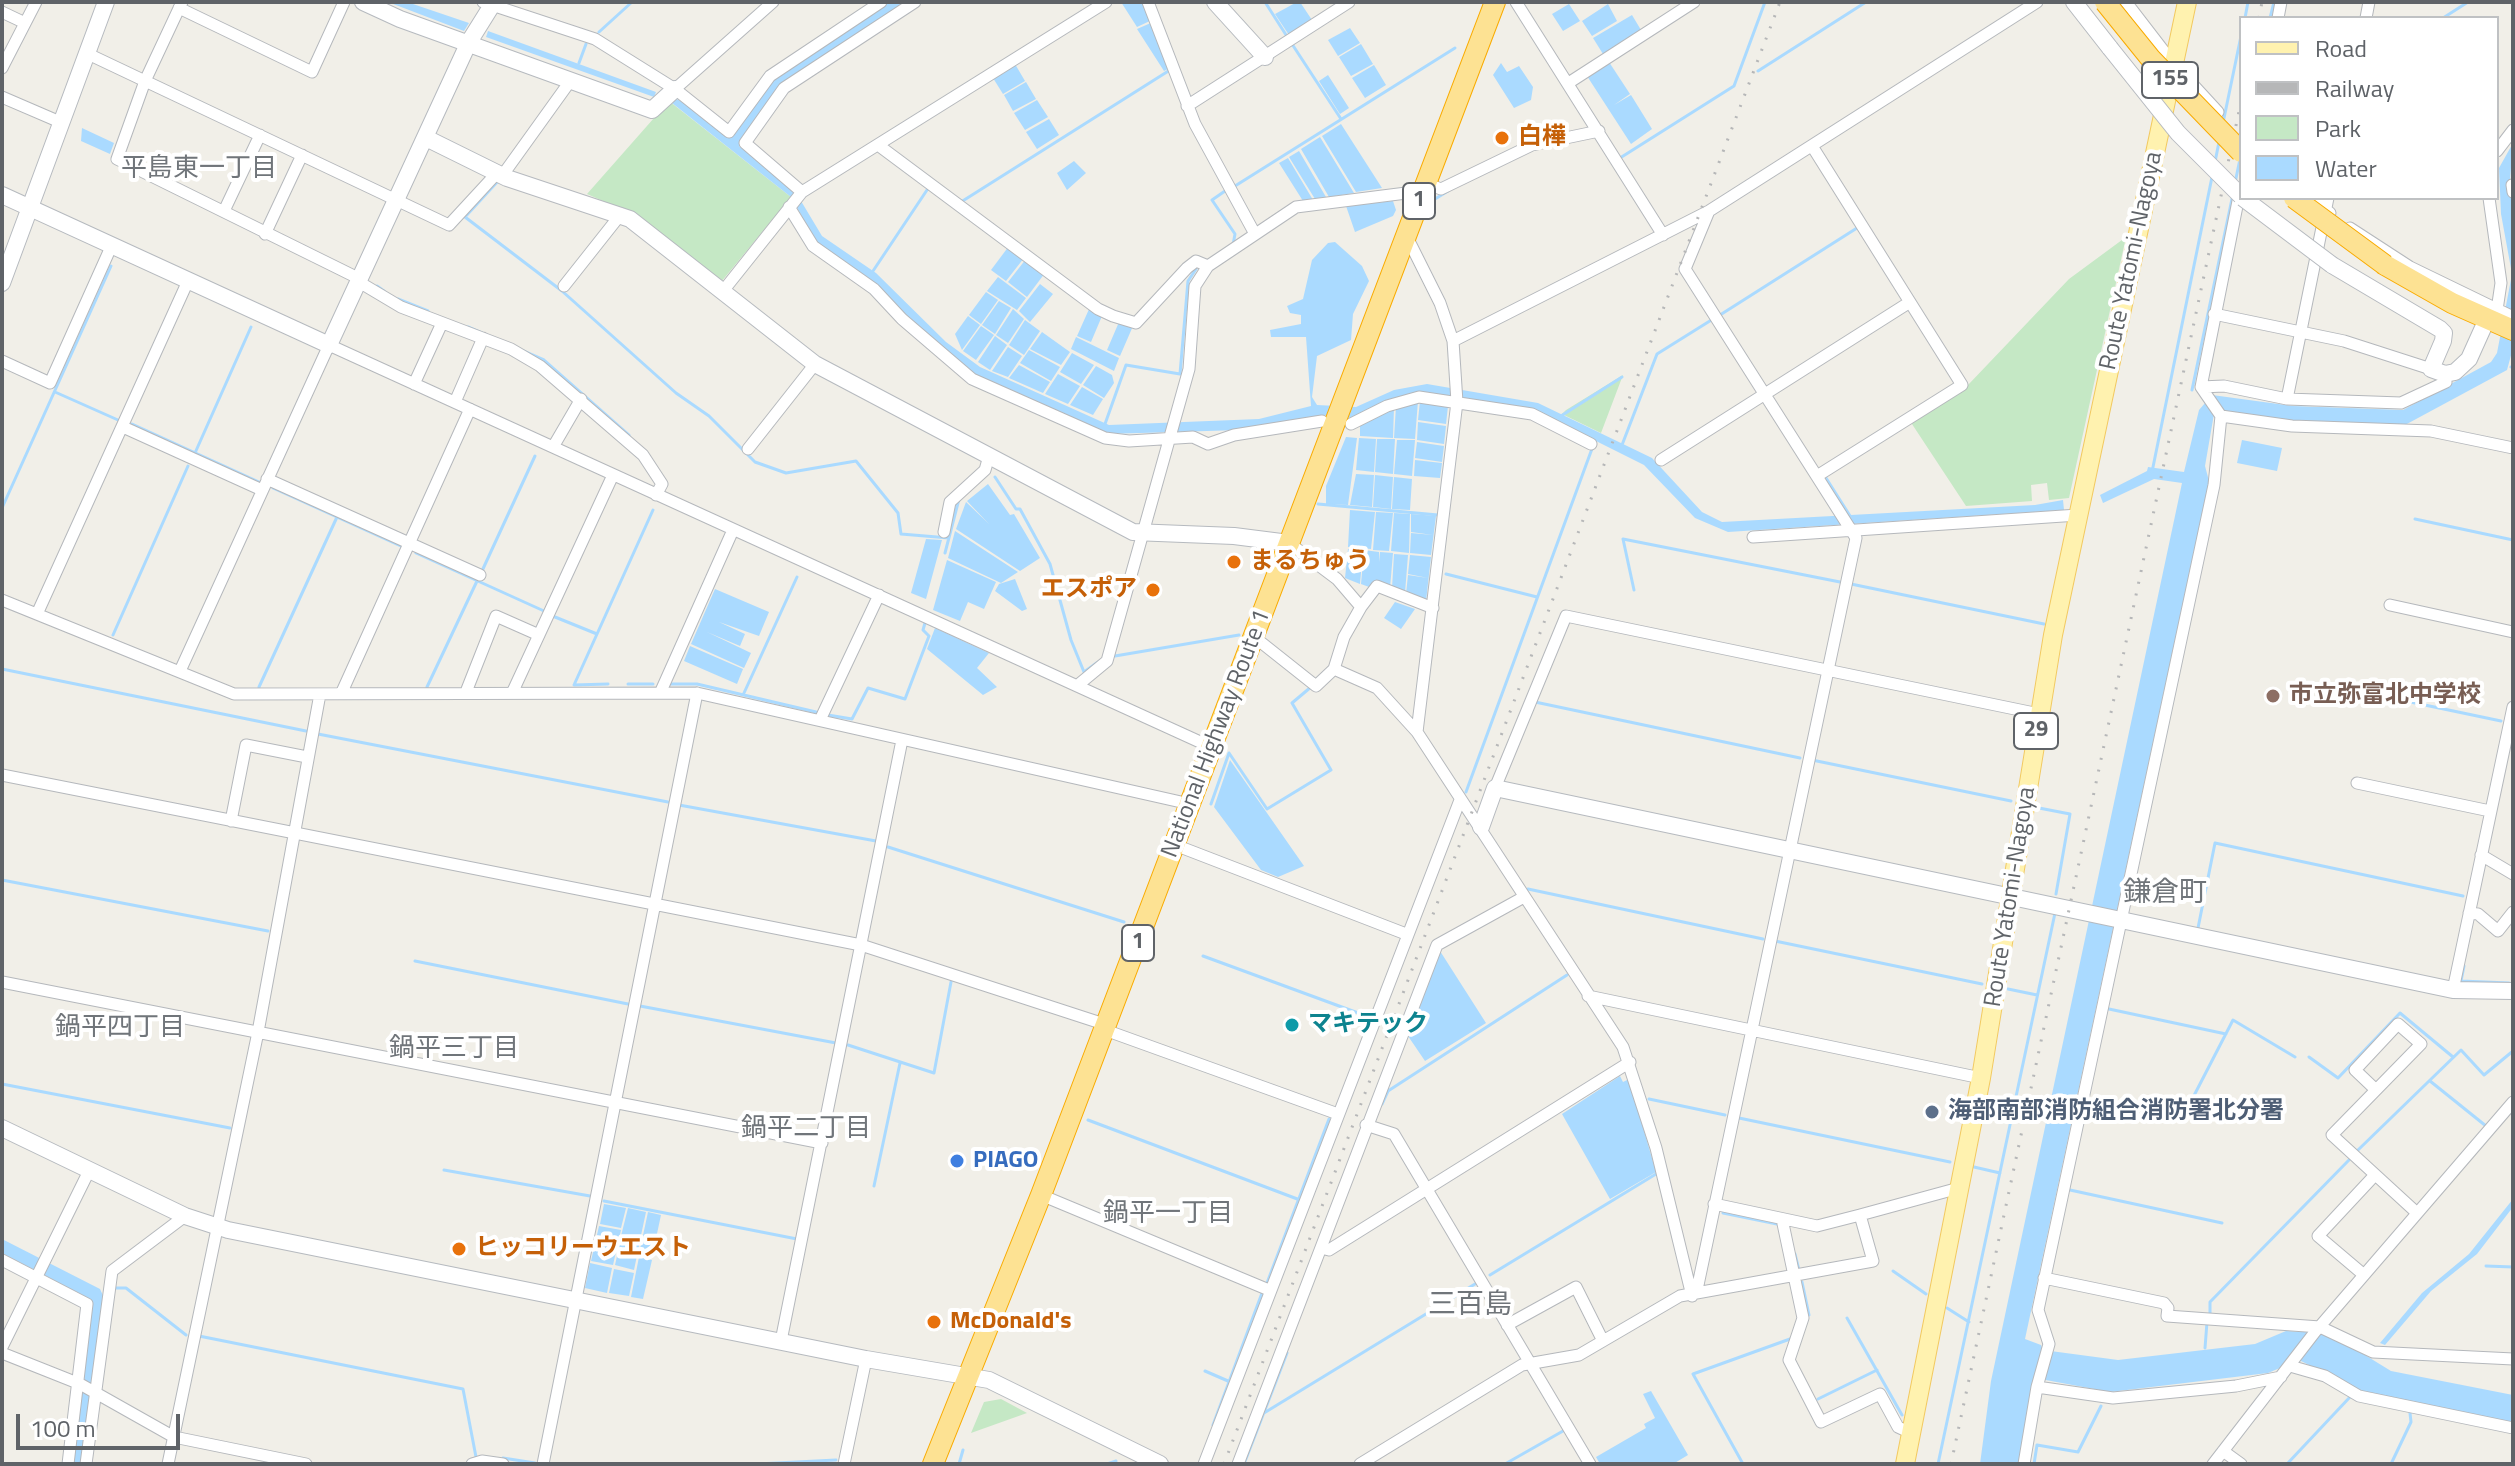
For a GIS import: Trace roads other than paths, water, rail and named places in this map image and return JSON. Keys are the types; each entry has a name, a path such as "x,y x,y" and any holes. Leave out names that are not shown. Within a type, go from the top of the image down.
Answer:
{"highway":[{"name":"National Highway Route 1","path":"933,1464 1106,1027 1495,2"},
{"name":"155","path":"2105,2 2151,59 2239,150"},
{"path":"2297,200 2385,265 2501,320"}],"main road":[{"name":"Route Yatomi-Nagoya","path":"1905,1464 1981,1078 2013,896 2039,714 2187,2"}],"street":[{"path":"2,68 36,2"},
{"path":"2,283 106,2"},
{"path":"344,2 312,72 180,5 145,81 117,159 360,280 401,307 529,358 581,399 643,455 662,484 656,495"},
{"path":"363,2 400,19 652,110 773,2"},
{"path":"180,671 489,3 595,39 675,89 729,132 770,76 881,2"},
{"path":"802,192 745,143 784,88 915,2"},
{"path":"723,291 802,192 1106,2"},
{"path":"1148,2 1187,106 1255,234"},
{"path":"1215,2 1265,57"},
{"path":"1187,106 1349,2"},
{"path":"1516,2 1570,82 1663,235"},
{"path":"1570,82 1694,2"},
{"path":"1453,341 1709,211 2037,2"},
{"path":"2074,2 2187,143 2239,194"},
{"path":"2126,2 2173,63 2218,112"},
{"path":"2,12 23,22"},
{"path":"86,53 449,225 500,175 571,80"},
{"path":"2,97 60,122"},
{"path":"2499,148 2513,130"},
{"path":"1078,685 1107,661 1140,533 1189,369 1195,286 1208,266 1296,207 1424,187 1441,189 1532,145 1599,131"},
{"path":"224,211 260,135"},
{"path":"426,138 500,175 621,214 815,364 1140,533 1234,536 1289,543 1337,579 1361,607"},
{"path":"878,145 1104,313 1136,323 1187,268 1196,261 1208,266"},
{"path":"1812,146 1962,385 1817,476"},
{"path":"265,234 302,155"},
{"path":"2512,185 2513,192"},
{"path":"2,195 1211,747"},
{"path":"2024,1464 2037,1387 2048,1346 2038,1310 2044,1278 2118,918 2214,485 2220,415 2203,390 2214,314 2239,195"},
{"path":"2203,390 2224,386 2287,399 2401,403 2446,382 2438,372 2444,333 2440,329 2332,265 2246,200"},
{"path":"2214,314 2344,341 2438,372 2455,372 2501,320 2507,282 2489,200"},
{"path":"2287,399 2327,204 2410,267 2501,320"},
{"path":"789,207 813,246 874,289 902,319 983,386 1115,440 1193,437 1208,444 1234,435 1336,422 1419,397 1532,414 1591,444"},
{"path":"1692,1296 1698,1285 1856,538 1685,269 1709,211"},
{"path":"564,286 621,214"},
{"path":"1407,237 1440,303 1453,341 1457,402 1417,732"},
{"path":"2,361 50,383 111,247"},
{"path":"37,614 188,281"},
{"path":"1661,460 1910,302"},
{"path":"414,384 442,323"},
{"path":"455,402 483,338"},
{"path":"748,449 815,364"},
{"path":"553,447 581,399"},
{"path":"341,694 470,409"},
{"path":"2220,415 2292,426 2431,431 2513,448"},
{"path":"123,427 480,575"},
{"path":"944,532 950,502 985,470 989,456"},
{"path":"513,691 613,475"},
{"path":"1753,537 2078,515"},
{"path":"661,691 733,530"},
{"path":"1253,636 1316,686 1334,669 1344,637 1377,586 1433,608"},
{"path":"820,720 879,595"},
{"path":"2,600 234,694 697,693 1190,804"},
{"path":"2390,605 2513,632"},
{"path":"466,692 496,616 539,635"},
{"path":"1481,827 1566,616 2039,714"},
{"path":"1334,669 1377,688 1417,732 1630,1062 1692,1296"},
{"path":"543,1464 697,693"},
{"path":"168,1464 258,1032 320,694"},
{"path":"2453,990 2513,707"},
{"path":"781,1341 902,740"},
{"path":"231,821 246,745 307,757"},
{"path":"2500,766 2513,773"},
{"path":"2,775 861,945 1106,1027 1338,1114"},
{"path":"2357,783 2490,811"},
{"path":"1495,788 2453,990 2513,991"},
{"path":"1204,1464 1460,800"},
{"path":"1175,845 1406,934"},
{"path":"2481,855 2513,874"},
{"path":"1238,1464 1437,945 1524,897"},
{"path":"2469,913 2478,914 2498,931 2513,912"},
{"path":"2,982 822,1143"},
{"path":"1588,996 1751,1027 1981,1078"},
{"path":"2376,1090 2355,1070 2398,1024 2421,1044 2332,1135 2417,1213"},
{"path":"1321,1248 1329,1250 1630,1062"},
{"path":"2213,1464 2317,1329 2513,1102"},
{"path":"1366,1125 1394,1134 1590,1464"},
{"path":"2,1128 185,1216 216,1226 866,1359 989,1380 1160,1464"},
{"path":"2,1347 89,1171"},
{"path":"2364,1275 2318,1236 2374,1176"},
{"path":"1714,1204 1817,1226 1959,1188"},
{"path":"1041,1195 1269,1290"},
{"path":"1360,1464 1530,1363 1579,1355 1680,1296 1873,1261 1860,1215"},
{"path":"86,1464 112,1271 185,1216"},
{"path":"1782,1219 1803,1318 1789,1360 1821,1422 1880,1394 1898,1427 1911,1433"},
{"path":"2,1260 87,1304 81,1385 68,1464"},
{"path":"2044,1278 2164,1303 2168,1308 2167,1316 2317,1329 2373,1352 2513,1359"},
{"path":"1507,1325 1576,1287 1603,1341"},
{"path":"2,1353 81,1385 174,1437 306,1464"},
{"path":"844,1464 866,1359"},
{"path":"2290,1366 2325,1376 2359,1396 2513,1428"},
{"path":"2037,1387 2113,1398 2236,1386 2281,1377"},
{"path":"2223,1451 2241,1464"},
{"path":"472,1464 482,1461 503,1464"}],"water":[{"path":"388,2 407,2 469,23 464,31"},
{"path":"890,2 906,2 780,86 739,146 795,191 822,236 876,273 946,342 980,367 1109,425 1259,419 1311,406 1306,337 1271,337 1270,330 1301,324 1301,315 1290,313 1287,306 1303,299 1312,260 1328,243 1335,242 1362,266 1369,281 1353,314 1351,340 1317,356 1312,397 1317,405 1356,407 1394,390 1427,384 1538,403 1652,458 1702,512 1722,522 2035,505 2063,500 2064,510 1728,532 1695,518 1644,465 1552,419 1436,394 1386,400 1352,418 1322,415 1240,430 1107,434 975,375 817,243 791,197 672,103 676,99 686,103 730,138 773,79"},
{"path":"1121,2 1145,2 1152,20 1137,27"},
{"path":"1297,2 1312,20 1289,35 1275,14"},
{"path":"1569,4 1580,21 1563,31 1552,14"},
{"path":"1608,4 1617,21 1592,36 1582,21"},
{"path":"1632,15 1641,30 1603,54 1593,38"},
{"path":"1153,22 1170,68 1164,71 1137,29"},
{"path":"1350,28 1360,43 1338,56 1328,40"},
{"path":"488,31 656,92 654,97 486,37"},
{"path":"1361,44 1373,64 1351,76 1339,57"},
{"path":"1609,62 1630,94 1614,105 1631,95 1652,129 1631,144 1587,76"},
{"path":"1501,63 1507,72 1519,66 1533,87 1531,100 1514,108 1493,75"},
{"path":"1015,64 1025,81 1003,94 993,78"},
{"path":"1374,65 1386,85 1365,98 1352,78"},
{"path":"1328,75 1349,108 1340,114 1319,81"},
{"path":"1026,82 1036,99 1013,111 1004,95"},
{"path":"1037,100 1048,117 1025,130 1014,113"},
{"path":"1049,119 1059,135 1037,149 1026,132"},
{"path":"1341,124 1382,188 1356,192 1322,136"},
{"path":"82,128 114,143 110,154 81,141"},
{"path":"1320,137 1354,193 1329,197 1301,149"},
{"path":"2513,143 2510,180 2513,222 2513,348 2507,370 2405,425 2290,421 2221,410 2214,414 2205,466 2209,481 2025,1339 2041,1345 2043,1350 2118,1360 2255,1344 2286,1331 2321,1333 2347,1344 2391,1371 2513,1395 2513,1423 2361,1391 2299,1360 2268,1373 2110,1392 2035,1378 2019,1464 1980,1464 1991,1381 2182,483 2154,479 2103,503 2100,495 2147,471 2148,467 2184,472 2199,410 2212,395 2293,406 2403,410 2491,362 2497,353 2512,274 2501,214 2499,168"},
{"path":"1299,151 1326,197 1315,199 1289,157"},
{"path":"1288,158 1313,200 1303,201 1279,163"},
{"path":"1074,161 1086,173 1067,190 1057,173"},
{"path":"1393,201 1396,210 1393,216 1355,232 1346,206"},
{"path":"1009,246 1024,258 1006,281 991,270"},
{"path":"1026,259 1045,273 1027,297 1008,282"},
{"path":"998,277 1026,298 1017,310 987,291"},
{"path":"1040,284 1053,294 1030,322 1019,311"},
{"path":"986,292 998,300 981,324 969,315"},
{"path":"999,301 1011,308 995,334 982,325"},
{"path":"1090,307 1102,316 1091,342 1077,336"},
{"path":"1013,309 1024,319 1008,343 996,335"},
{"path":"968,316 980,325 962,350 955,334"},
{"path":"1025,320 1040,331 1024,355 1009,345"},
{"path":"1119,322 1133,326 1120,356 1107,350"},
{"path":"981,326 994,335 976,360 963,351"},
{"path":"1042,332 1070,352 1061,365 1030,349"},
{"path":"995,336 1007,345 990,370 978,362"},
{"path":"1076,337 1119,358 1114,371 1071,349"},
{"path":"1008,347 1022,356 1008,377 992,371"},
{"path":"1029,350 1060,367 1051,381 1020,363"},
{"path":"1072,353 1094,365 1081,384 1060,372"},
{"path":"1019,365 1050,382 1043,393 1009,378"},
{"path":"1096,366 1112,375 1114,383 1104,398 1083,385"},
{"path":"1058,374 1080,386 1068,404 1045,394"},
{"path":"1082,387 1103,399 1093,415 1070,405"},
{"path":"1418,401 1415,439 1394,438 1396,406"},
{"path":"1420,401 1448,406 1446,424 1418,420"},
{"path":"1394,407 1393,438 1360,436 1360,425"},
{"path":"1418,422 1446,426 1444,444 1417,440"},
{"path":"1346,437 1357,438 1348,505 1326,504 1326,486"},
{"path":"1359,438 1376,439 1374,472 1356,470"},
{"path":"1377,439 1395,439 1393,474 1375,472"},
{"path":"1397,440 1415,440 1412,476 1394,474"},
{"path":"2242,440 2282,448 2277,471 2237,463"},
{"path":"1417,442 1444,446 1442,462 1415,458"},
{"path":"1415,460 1442,463 1440,478 1414,476"},
{"path":"1356,474 1374,475 1372,507 1350,505"},
{"path":"1375,475 1393,477 1391,509 1373,507"},
{"path":"1394,477 1412,479 1410,510 1392,509"},
{"path":"988,484 1010,515 1014,514 1040,558 1020,571 956,529 966,502 989,524 967,501"},
{"path":"1350,510 1375,512 1371,549 1348,547"},
{"path":"1376,512 1393,513 1389,551 1373,550"},
{"path":"1394,513 1410,514 1409,553 1391,551"},
{"path":"1411,514 1436,516 1431,555 1410,553 1411,533 1433,535 1411,532"},
{"path":"955,531 1018,572 1001,583 948,558"},
{"path":"926,539 942,540 926,599 911,593"},
{"path":"1348,549 1363,550 1360,584 1345,578"},
{"path":"1364,550 1379,552 1379,562 1380,552 1393,553 1390,588 1374,582 1369,587 1361,584"},
{"path":"1394,554 1408,555 1405,593 1392,588"},
{"path":"1410,555 1431,557 1426,601 1406,594 1408,575 1428,578 1408,574"},
{"path":"947,560 996,582 984,609 968,602 960,621 933,610"},
{"path":"1015,579 1027,609 1022,611 995,591 999,584"},
{"path":"715,589 769,612 759,636 719,622 745,634 740,646 707,632 751,653 744,668 691,644"},
{"path":"1395,602 1415,609 1401,629 1384,618"},
{"path":"935,628 989,653 977,668 997,687 983,695 927,649"},
{"path":"690,646 743,669 737,684 684,661"},
{"path":"1230,760 1304,866 1278,877 1261,870 1214,807"},
{"path":"1440,951 1486,1023 1425,1061 1408,1036"},
{"path":"1620,1076 1623,1082 1629,1079 1656,1172 1610,1199 1562,1114"},
{"path":"2513,1199 2513,1207 2477,1254 2431,1291 2385,1345 2380,1343 2422,1293 2469,1254"},
{"path":"604,1204 626,1208 621,1228 600,1224"},
{"path":"628,1208 646,1212 640,1240 621,1236"},
{"path":"648,1212 661,1215 652,1257 639,1254"},
{"path":"599,1226 621,1230 613,1265 591,1261"},
{"path":"621,1238 640,1241 634,1270 615,1265"},
{"path":"2,1239 100,1289 106,1302 83,1464 71,1464 84,1377 90,1299 2,1253"},
{"path":"639,1257 652,1260 643,1299 631,1297"},
{"path":"590,1263 612,1268 607,1293 585,1288"},
{"path":"614,1269 634,1273 629,1296 609,1293"},
{"path":"1651,1391 1688,1455 1673,1464 1600,1464 1596,1457 1646,1428 1644,1424 1655,1418 1643,1394"}],"waterway":[{"path":"599,32 632,2"},
{"path":"1265,2 1288,38"},
{"path":"1620,158 1734,86 1765,2"},
{"path":"1758,71 1866,2"},
{"path":"2245,16 2248,2"},
{"path":"2270,16 2274,2"},
{"path":"2446,16 2468,2"},
{"path":"579,63 586,44"},
{"path":"1292,44 1341,119"},
{"path":"2223,123 2239,46"},
{"path":"1235,186 1455,48"},
{"path":"961,202 1170,70"},
{"path":"2215,162 2219,142"},
{"path":"2235,183 2239,164"},
{"path":"2152,472 2212,177"},
{"path":"499,180 465,217 562,291 676,393 709,416 755,462 786,473 856,461 898,513 901,534 949,538"},
{"path":"873,271 927,190"},
{"path":"1225,191 1212,200 1235,234 1233,245"},
{"path":"1435,199 1448,191"},
{"path":"2192,390 2233,194"},
{"path":"1720,315 1857,228"},
{"path":"2,508 111,266"},
{"path":"1105,424 1126,365 1180,374 1188,281 1196,269"},
{"path":"377,286 384,291"},
{"path":"398,299 428,311"},
{"path":"1622,445 1657,354 1713,319"},
{"path":"195,453 251,327"},
{"path":"468,327 544,360 629,435"},
{"path":"1561,416 1622,377"},
{"path":"55,392 118,420"},
{"path":"132,424 259,482"},
{"path":"1466,792 1593,446"},
{"path":"482,571 535,456"},
{"path":"113,635 188,466"},
{"path":"995,477 1016,509 1020,509 1050,564 1071,640 1084,672 1098,662"},
{"path":"1826,478 1852,519"},
{"path":"273,488 403,547"},
{"path":"945,553 959,499"},
{"path":"1318,504 1438,515"},
{"path":"608,684 574,685 653,510"},
{"path":"259,687 337,517"},
{"path":"2415,519 2513,540"},
{"path":"1634,590 1623,539 1840,582"},
{"path":"416,553 544,611"},
{"path":"1446,574 1537,597"},
{"path":"744,693 797,577"},
{"path":"427,687 477,581"},
{"path":"1851,584 2044,624"},
{"path":"555,617 597,634"},
{"path":"828,715 852,719 868,688 905,699 929,636 923,630 925,623"},
{"path":"1115,656 1239,635"},
{"path":"2,669 306,731"},
{"path":"628,684 653,684"},
{"path":"669,684 697,684 816,712"},
{"path":"1211,804 1229,753 1267,809 1331,770 1292,703 1311,687"},
{"path":"2377,695 2501,721"},
{"path":"1535,702 1800,758"},
{"path":"318,734 668,802"},
{"path":"1812,760 2011,801"},
{"path":"679,805 876,841"},
{"path":"2039,808 2070,814 2056,894"},
{"path":"2198,928 2215,843 2463,896"},
{"path":"888,847 1124,922"},
{"path":"2,880 268,931"},
{"path":"1528,889 1763,939"},
{"path":"1938,1464 2055,913"},
{"path":"1775,941 1982,984"},
{"path":"1203,956 1369,1017"},
{"path":"415,961 628,1004"},
{"path":"2464,966 2461,981 2509,983"},
{"path":"1382,1104 1388,1091 1567,975"},
{"path":"848,1045 934,1073 951,982"},
{"path":"2008,989 2037,995"},
{"path":"640,1006 836,1043"},
{"path":"2109,1009 2226,1034"},
{"path":"2309,1057 2338,1078 2400,1013 2453,1057"},
{"path":"2185,1113 2233,1020 2295,1057"},
{"path":"2358,1150 2461,1050 2484,1075 2513,1051"},
{"path":"874,1186 900,1063"},
{"path":"2430,1081 2486,1126"},
{"path":"2,1084 230,1128"},
{"path":"1649,1099 1725,1115"},
{"path":"1739,1118 1950,1162"},
{"path":"1267,1283 1329,1119"},
{"path":"1088,1120 1300,1200"},
{"path":"2210,1315 2210,1302 2349,1160"},
{"path":"1974,1167 2000,1173"},
{"path":"444,1170 590,1196"},
{"path":"1490,1275 1656,1174"},
{"path":"2070,1190 2222,1223"},
{"path":"604,1201 797,1239"},
{"path":"1723,1213 1777,1224"},
{"path":"1795,1254 1799,1270"},
{"path":"2486,1266 2513,1267"},
{"path":"1893,1271 1926,1294"},
{"path":"1802,1282 1809,1315"},
{"path":"1264,1413 1475,1284"},
{"path":"114,1288 126,1288 186,1335"},
{"path":"1213,1425 1262,1293"},
{"path":"1947,1308 1969,1322"},
{"path":"1847,1318 1902,1415"},
{"path":"2205,1348 2207,1322"},
{"path":"199,1336 463,1389 476,1457"},
{"path":"1743,1464 1693,1374 1790,1339"},
{"path":"1244,1464 1287,1353"},
{"path":"1818,1399 1877,1370"},
{"path":"1205,1371 1228,1381"},
{"path":"2287,1464 2350,1397"},
{"path":"2034,1464 2037,1445 2078,1452 2101,1406"},
{"path":"2391,1464 2411,1422 2410,1413"},
{"path":"1505,1464 1563,1431"},
{"path":"959,1464 963,1450"},
{"path":"503,1458 535,1463"},
{"path":"757,1464 836,1460"},
{"path":"1107,1464 1116,1461"}],"railway":[{"path":"1224,1464 1780,2"},
{"path":"2259,16 2262,2"},
{"path":"1951,1464 2239,111"}],"place":[{"name":"白樺","path":"1502,138"},
{"name":"まるちゅう","path":"1234,562"},
{"name":"エスポア","path":"1153,590"},
{"name":"市立弥富北中学校","path":"2273,696"},
{"name":"マキテック","path":"1292,1025"},
{"name":"海部南部消防組合消防署北分署","path":"1932,1112"},
{"name":"PIAGO","path":"957,1161"},
{"name":"ヒッコリーウエスト","path":"459,1249"},
{"name":"McDonald's","path":"934,1322"}],"district":[{"name":"平島東一丁目","path":"199,170"},
{"name":"鎌倉町","path":"2165,894"},
{"name":"鍋平四丁目","path":"120,1029"},
{"name":"鍋平三丁目","path":"454,1050"},
{"name":"鍋平二丁目","path":"806,1130"},
{"name":"鍋平一丁目","path":"1168,1215"},
{"name":"三百島","path":"1470,1306"}]}
